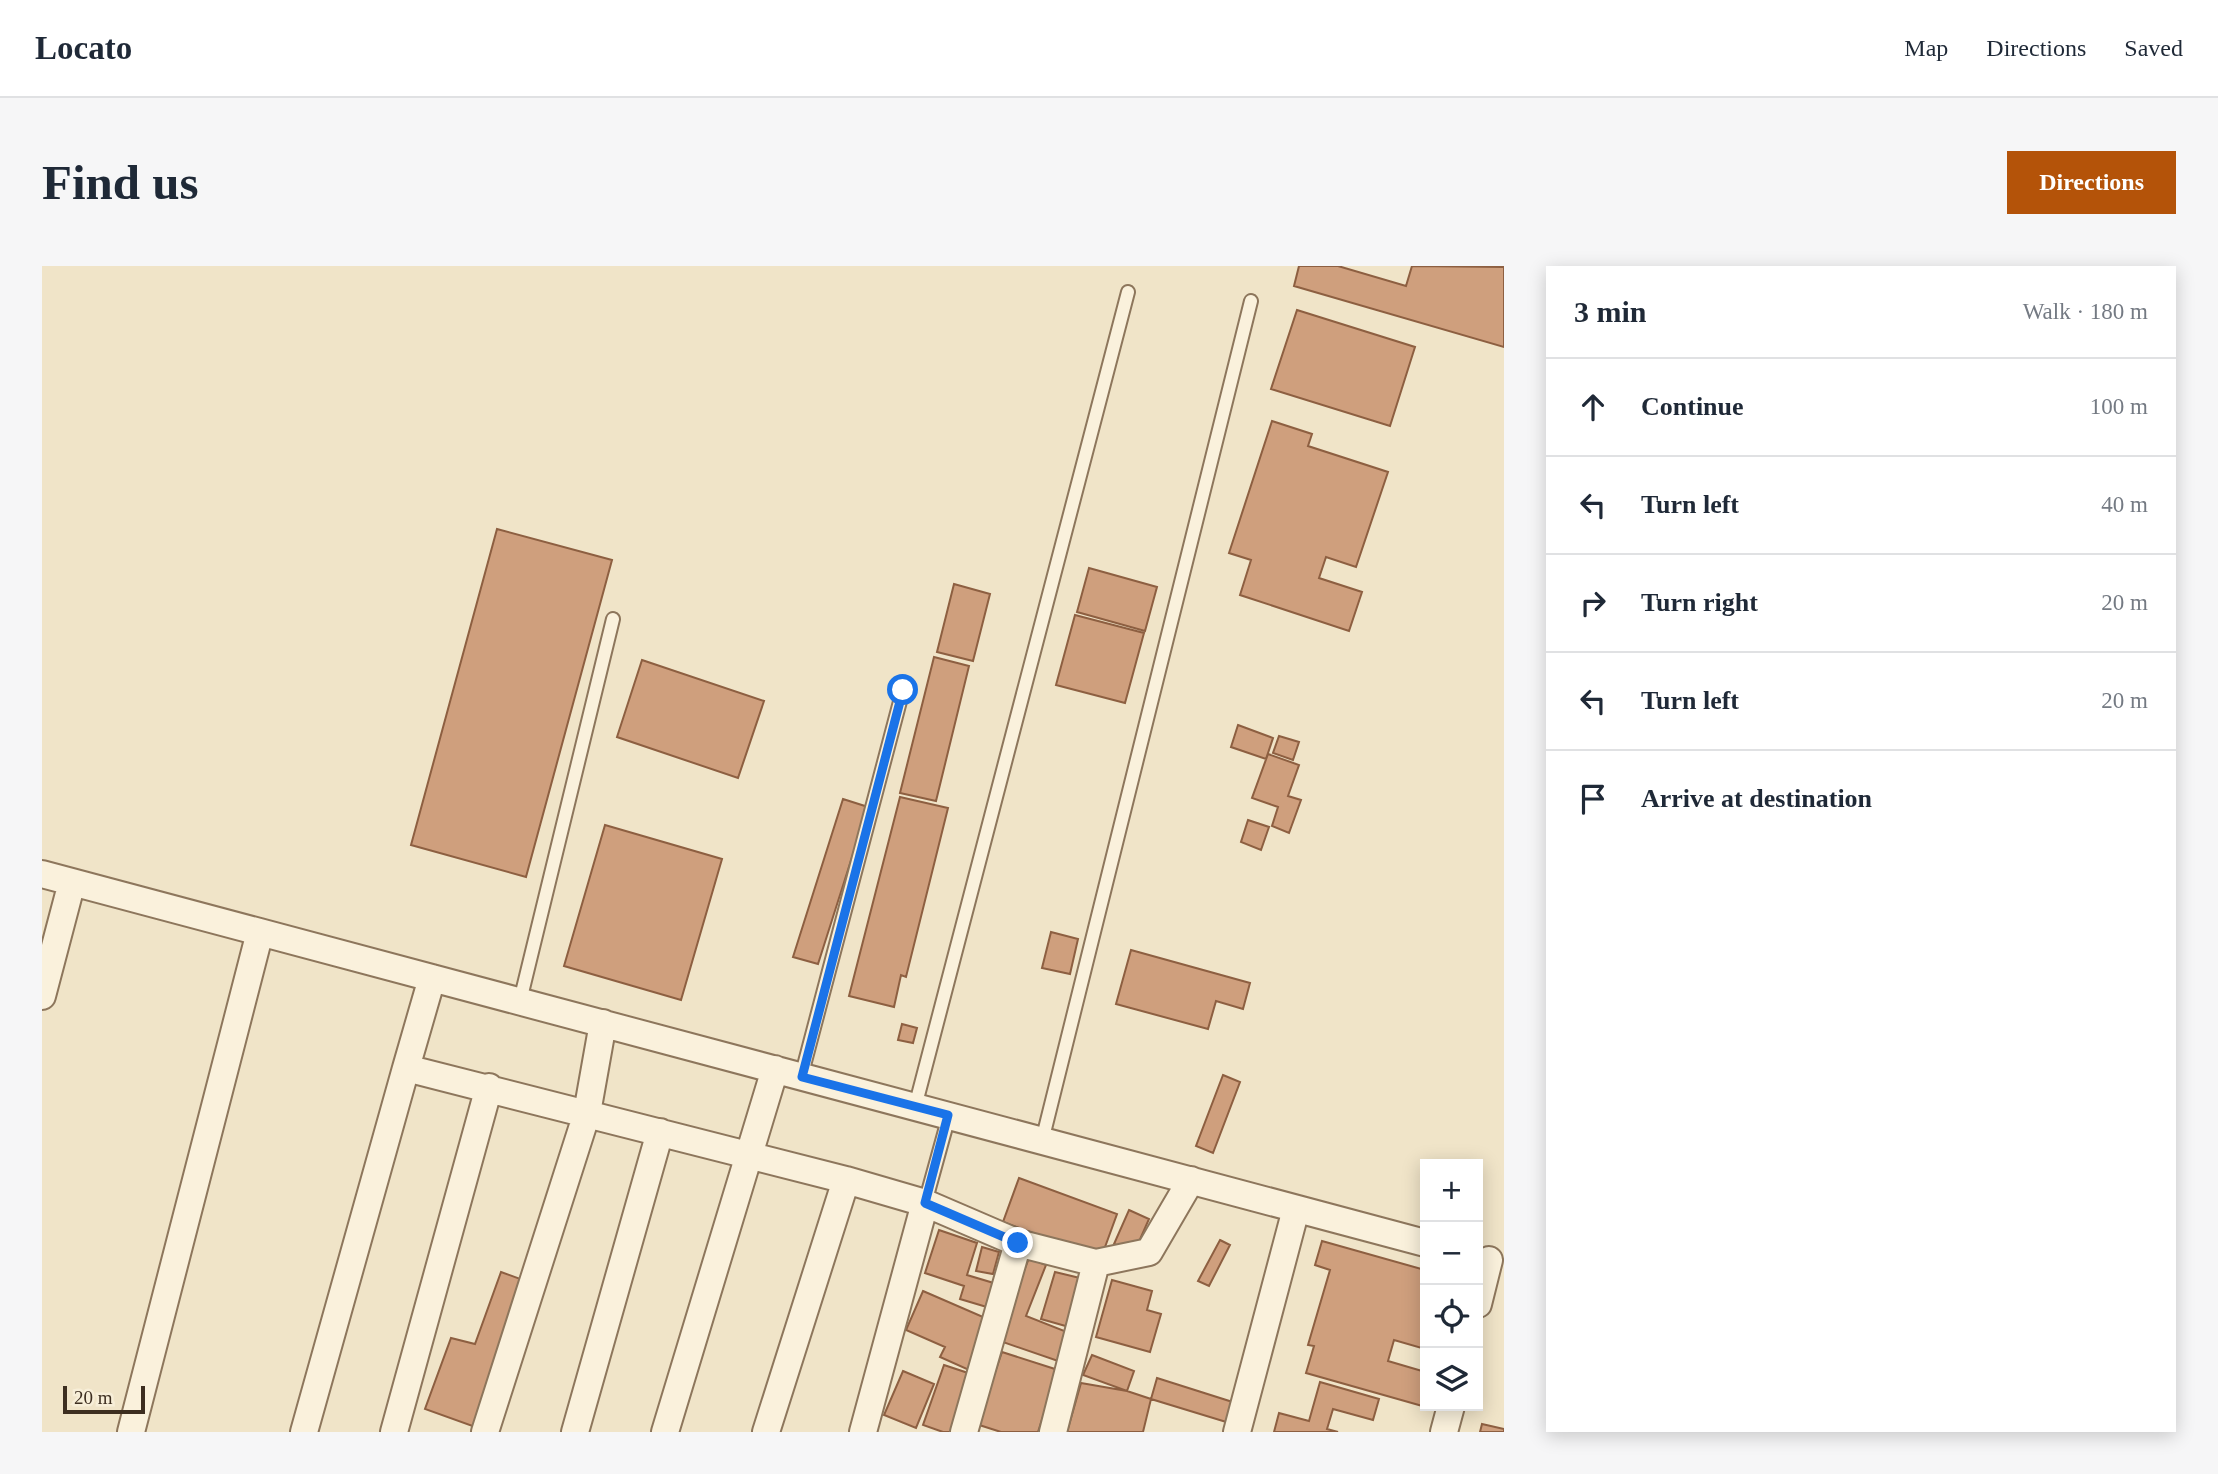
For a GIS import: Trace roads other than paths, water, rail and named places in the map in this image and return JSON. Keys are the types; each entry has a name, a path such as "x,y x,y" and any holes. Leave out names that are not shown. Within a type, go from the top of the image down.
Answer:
{"street":[{"path":"42,874 1420,1242"},
{"path":"42,996 72,881"},
{"path":"131,1432 260,932"},
{"path":"304,1432 432,978"},
{"path":"485,1432 587,1113 603,1023"},
{"path":"406,1068 846,1180 925,1203 1018,1243 1096,1263 1149,1252 1191,1180"},
{"path":"665,1432 775,1069"},
{"path":"394,1432 489,1087"},
{"path":"575,1432 660,1132"},
{"path":"766,1432 846,1180"},
{"path":"863,1432 925,1203"},
{"path":"1237,1432 1296,1209"},
{"path":"964,1432 1018,1243"},
{"path":"1483,1286 1490,1260"},
{"path":"1053,1432 1096,1263"},
{"path":"1444,1432 1450,1411"}],"lane":[{"path":"915,1107 1128,292"},
{"path":"1042,1141 1251,301"},
{"path":"520,1001 613,619"},
{"path":"802,1077 903,690"},
{"path":"925,1203 948,1115"}]}
